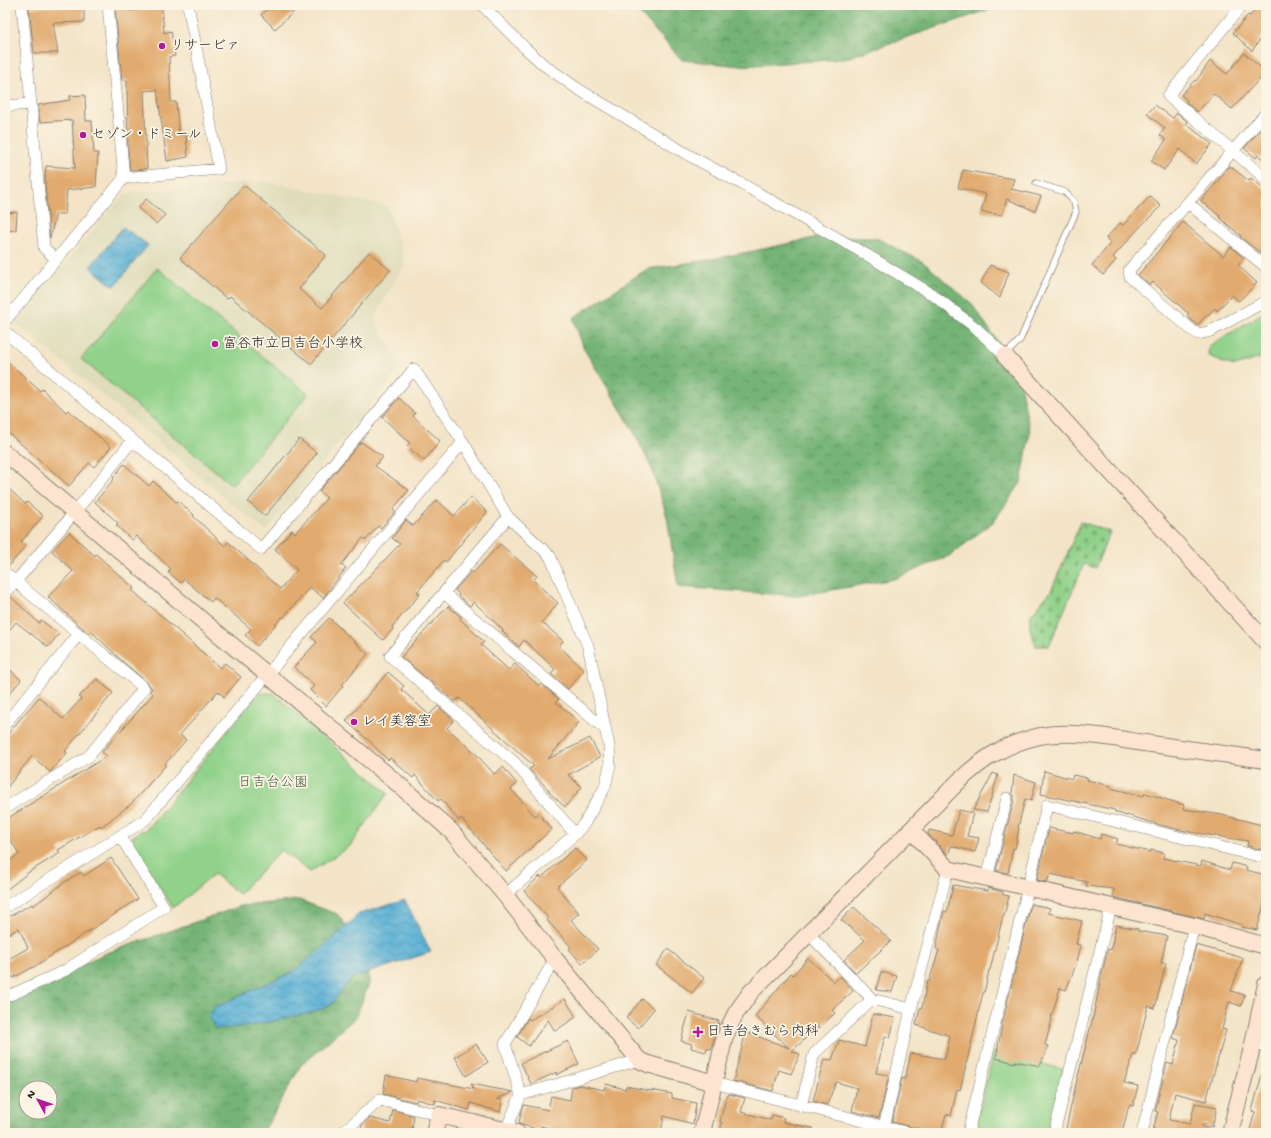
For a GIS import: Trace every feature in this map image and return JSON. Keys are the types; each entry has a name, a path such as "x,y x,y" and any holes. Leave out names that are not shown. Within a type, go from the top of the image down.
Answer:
{"street":[{"path":"22,5 44,248 56,259"},
{"path":"108,5 124,178"},
{"path":"5,320 124,178 219,169 188,5"},
{"path":"482,5 544,65 578,89 690,156 860,251 933,294 976,328 1004,356 1266,642"},
{"path":"1242,5 1168,96 1266,179"},
{"path":"5,106 30,104"},
{"path":"1266,113 1129,270 1130,277 1193,331 1199,334 1211,331 1266,301"},
{"path":"1188,203 1266,267"},
{"path":"5,332 261,549 414,368 463,442 508,517 550,556 588,646 609,746 610,765 605,786 584,824 575,834 505,894"},
{"path":"5,594 75,512 132,441"},
{"path":"5,907 145,820 463,442"},
{"path":"5,453 397,783 450,831 505,894 639,1060 714,1083 909,1133"},
{"path":"508,517 390,656 515,763 575,834"},
{"path":"5,573 144,688 89,756 5,808"},
{"path":"444,592 605,729"},
{"path":"5,724 79,634"},
{"path":"702,1133 724,1040 736,1013 751,992 957,782 984,759 1010,745 1042,736 1058,734 1092,736 1266,760"},
{"path":"987,878 1007,798"},
{"path":"968,1133 1048,805 1266,858"},
{"path":"911,830 948,869 1194,926 1266,946"},
{"path":"5,996 66,970 164,906 120,836"},
{"path":"884,1127 911,1009 948,869"},
{"path":"1054,1133 1111,907"},
{"path":"1142,1133 1194,926"},
{"path":"808,933 872,999 911,1009"},
{"path":"342,1133 380,1100 511,1132 521,1095 505,1044 556,959"},
{"path":"1230,1133 1259,1045 1266,984"},
{"path":"801,1106 814,1054 872,999"},
{"path":"521,1095 639,1060"},
{"path":"434,1133 439,1115"}],"lane":[{"path":"1004,356 1020,340 1076,212 1074,202 1065,192 1036,183"}],"shaded area":[{"name":"富谷市立日吉台小学校","path":"263,181 388,206 405,263 374,319 401,367 266,532 15,322 125,193"}],"green space":[{"path":"632,5 1003,5 843,59 741,66 682,60"},
{"path":"819,237 876,238 923,262 971,303 1017,369 1030,432 1021,483 993,522 951,555 894,579 798,596 678,587 667,517 652,469 632,428 584,349 573,318 647,269 702,261"},
{"path":"157,268 308,394 232,485 81,359"},
{"path":"1266,311 1266,356 1235,366 1221,362 1208,355 1209,346"},
{"path":"1081,522 1110,532 1095,568 1084,564 1049,646 1036,646 1030,628 1030,616 1051,591"},
{"name":"日吉台公園","path":"259,693 273,693 388,793 350,846 310,872 281,850 239,894 214,874 173,908 133,845 133,836 141,831 145,831"},
{"path":"299,900 337,914 360,942 369,964 369,984 356,1017 301,1065 263,1133 5,1133 5,999 104,954 241,906"},
{"path":"994,1052 1063,1069 1049,1133 973,1133"}],"water":[{"path":"123,227 148,245 114,287 90,267"},
{"path":"405,900 431,952 352,978 330,1006 310,1013 249,1026 215,1029 209,1016 215,1007 294,971 329,942 359,914"}],"building":[{"path":"63,5 84,5 84,22 53,23 58,53 34,53 29,8 64,6"},
{"path":"115,5 129,5 129,11 162,8 164,33 171,31 175,56 169,57 171,102 176,102 179,135 186,135 188,157 167,161 157,90 144,91 147,169 130,170 128,149 127,80 122,80"},
{"path":"272,5 301,5 275,29 261,15"},
{"path":"1259,5 1266,5 1266,19 1261,25 1266,29 1266,31 1252,51 1233,33 1248,15 1250,16"},
{"path":"1244,53 1266,72 1232,109 1214,94 1197,112 1186,102 1187,100 1181,95 1195,80 1196,81 1210,61 1227,74"},
{"path":"85,95 86,121 92,121 94,153 98,153 96,187 67,190 65,214 56,214 50,238 45,185 46,166 75,168 72,120 40,122 38,105 70,100 70,96"},
{"path":"1155,105 1173,118 1177,113 1188,122 1186,124 1212,144 1196,164 1180,149 1164,170 1151,161 1166,140 1160,135 1165,128 1147,114"},
{"path":"1266,124 1266,162 1258,155 1256,158 1244,148"},
{"path":"1230,166 1249,181 1251,178 1266,190 1266,257 1240,237 1241,236 1219,217 1220,216 1201,201"},
{"path":"963,170 1014,179 1011,189 1041,196 1035,211 1007,199 1002,215 981,212 986,194 958,188"},
{"path":"244,185 326,255 299,289 322,308 369,252 390,270 311,364 230,296 227,299 180,258"},
{"path":"1150,196 1161,206 1113,257 1116,260 1103,275 1092,265 1111,243 1106,238 1120,223 1123,225"},
{"path":"146,199 165,215 156,224 138,208"},
{"path":"17,212 16,230 5,231 5,213"},
{"path":"1183,222 1223,256 1231,247 1244,258 1238,265 1257,283 1239,301 1232,295 1217,311 1215,308 1197,325 1187,316 1189,314 1153,282 1150,285 1138,275"},
{"path":"990,265 1009,272 1000,298 981,283"},
{"path":"5,359 40,391 42,389 66,412 68,410 111,447 94,467 89,463 69,486 5,430"},
{"path":"399,398 415,413 413,416 440,441 424,461 407,446 410,443 382,417"},
{"path":"299,439 317,453 265,516 248,502"},
{"path":"361,442 383,457 375,466 409,490 393,509 395,512 381,528 378,526 366,540 363,538 341,565 346,568 323,598 310,587 257,646 245,635 251,629 214,598 211,602 184,579 181,583 168,572 171,569 136,536 132,540 116,525 118,523 95,502 124,464 149,486 153,481 176,502 178,501 225,546 228,542 280,589 297,570 275,549 292,530 295,533 327,498 319,491"},
{"path":"5,485 25,504 27,502 43,516 21,542 26,546 8,567 5,566"},
{"path":"471,497 487,512 446,562 444,560 417,592 420,594 383,640 343,603 400,544 392,538 406,520 413,526 437,500 454,516"},
{"path":"69,532 95,556 96,554 134,588 132,590 220,668 225,663 241,677 224,697 218,691 180,735 186,740 131,804 101,827 100,825 58,850 60,853 29,872 5,891 5,864 19,854 5,831 5,820 107,756 102,752 153,694 150,691 152,689 148,683 122,661 91,631 89,634 48,597 73,571 52,551"},
{"path":"500,544 537,576 533,580 558,603 542,622 563,641 559,646 584,670 568,689 551,674 555,669 524,640 519,647 474,602 470,606 458,595 459,594 455,590"},
{"path":"11,597 39,623 41,620 59,634 48,647 16,622 5,635 5,601"},
{"path":"448,606 461,617 460,619 484,642 481,645 509,670 515,664 539,686 541,684 559,699 556,702 579,722 548,759 590,738 600,757 568,775 582,787 565,807 549,792 549,790 529,769 534,766 459,698 455,702 401,657"},
{"path":"329,618 368,654 326,706 310,690 314,686 294,667 317,642 311,637"},
{"path":"5,665 21,680 5,699"},
{"path":"388,672 404,686 401,689 429,715 438,706 454,720 447,728 476,754 494,774 503,767 517,784 511,789 535,816 538,813 552,829 506,871 461,818 459,821 441,799 438,801 415,775 413,778 390,758 388,760 373,744 346,721"},
{"path":"97,679 113,693 65,751 67,753 50,772 32,756 5,790 5,738 20,719 39,697 63,719 81,699 79,697"},
{"path":"1044,771 1072,779 1073,775 1088,778 1087,780 1111,786 1110,788 1144,796 1145,793 1184,805 1183,809 1222,815 1266,826 1266,839 1263,850 1247,846 1248,841 1190,832 1127,816 1115,812 1115,810 1041,794"},
{"path":"993,773 998,775 987,812 973,810"},
{"path":"1014,775 1036,782 1031,801 1025,799 1015,849 1013,848 1008,873 996,870 1014,800 1012,793"},
{"path":"959,810 973,813 967,836 979,838 975,852 951,846 948,855 936,843 937,841 934,841 928,834 929,830 952,835"},
{"path":"1049,828 1073,833 1074,831 1100,839 1101,834 1118,839 1116,844 1150,852 1151,850 1164,853 1163,858 1201,866 1202,861 1230,870 1232,863 1247,867 1246,870 1266,875 1266,896 1257,930 1241,927 1242,925 1205,913 1204,919 1113,897 1114,889 1086,886 1087,882 1050,874 1047,882 1037,880"},
{"path":"575,848 587,860 557,887 579,913 571,920 598,949 582,964 569,949 571,947 546,919 548,918 524,891"},
{"path":"111,858 138,899 37,965 13,978 5,966 5,961 28,948 19,928 5,936 5,919 32,904 33,906 60,885 81,872 84,876"},
{"path":"953,885 988,891 988,888 1003,892 1003,895 1009,896 983,993 960,1090 957,1089 951,1116 946,1114 941,1133 935,1133 892,1122 902,1078 905,1079 911,1053 945,1059 950,1036 916,1025 920,1008 922,1008 927,981 929,982 939,950 936,949 940,928 944,911 947,912"},
{"path":"1031,904 1050,908 1048,913 1082,921 1076,944 1081,945 1076,965 1066,990 1060,988 1045,1045 1048,1046 1040,1066 1015,1061 1015,1063 996,1058 1002,1025"},
{"path":"854,907 891,941 856,973 844,960 865,940 841,920"},
{"path":"1116,925 1138,929 1138,931 1167,936 1161,963 1166,963 1155,1008 1148,1006 1136,1055 1133,1055 1124,1083 1138,1086 1133,1106 1129,1105 1122,1133 1065,1133 1094,1013 1101,977 1108,949 1111,950"},
{"path":"1196,945 1243,958 1231,991 1245,995 1241,1006 1229,1002 1222,1029 1226,1030 1206,1101 1175,1093 1169,1120 1190,1124 1195,1103 1217,1107 1212,1127 1203,1124 1202,1127 1208,1128 1207,1133 1152,1133 1158,1112 1155,1111 1167,1063 1173,1065 1179,1040 1173,1038"},
{"path":"668,949 704,978 692,993 656,965"},
{"path":"808,958 834,982 840,976 853,991 832,1010 835,1013 792,1051 800,1054 791,1074 779,1070 773,1091 733,1081 746,1032 789,1048 755,1016 791,973 793,975"},
{"path":"881,972 897,976 892,992 876,990"},
{"path":"565,999 576,1017 555,1031 548,1020 529,1046 517,1037 528,1018 530,1020"},
{"path":"642,999 654,1009 638,1028 626,1018"},
{"path":"689,1012 719,1021 711,1049 707,1048 706,1052 691,1048 692,1044 681,1041"},
{"path":"873,1014 895,1018 890,1038 885,1036 876,1073 889,1075 879,1118 852,1111 857,1088 836,1082 827,1105 813,1101 824,1059 832,1060 839,1040 865,1047"},
{"path":"568,1041 579,1064 556,1075 557,1072 531,1084 521,1063"},
{"path":"476,1044 488,1062 466,1076 455,1057"},
{"path":"1262,1074 1266,1074 1266,1133 1249,1133 1255,1112 1252,1111"},
{"path":"386,1075 416,1082 417,1078 474,1089 471,1084 513,1092 497,1099 502,1100 500,1112 471,1103 469,1110 435,1100 435,1104 417,1099 416,1102 383,1094"},
{"path":"606,1084 625,1089 626,1086 672,1094 672,1098 696,1103 693,1124 664,1116 661,1133 569,1133 541,1126 540,1130 519,1124 524,1105 548,1110 551,1096 570,1100 572,1087 580,1085 604,1090"},
{"path":"729,1094 745,1098 741,1112 771,1120 772,1115 784,1118 783,1122 813,1128 813,1133 720,1133 722,1122 720,1122 726,1098"},
{"path":"393,1110 414,1116 412,1128 415,1129 414,1133 360,1133 362,1125 370,1118 390,1123"}],"place":[{"name":"リサービァ","path":"162,46"},
{"name":"セゾン・ドミール","path":"83,135"},
{"name":"富谷市立日吉台小学校","path":"215,344"},
{"name":"レイ美容室","path":"354,722"},
{"name":"日吉台きむら内科","path":"698,1032"}]}
